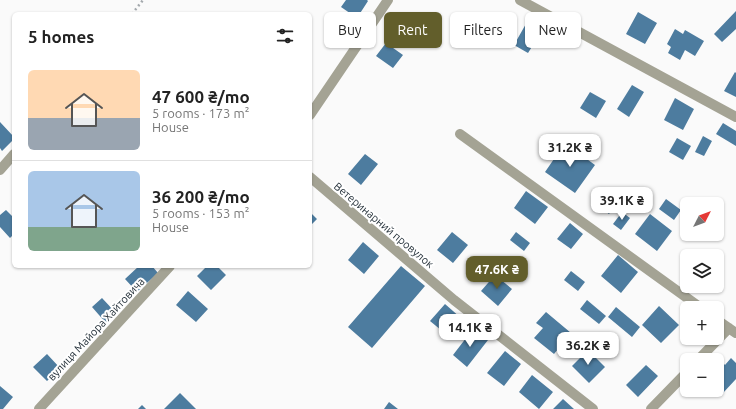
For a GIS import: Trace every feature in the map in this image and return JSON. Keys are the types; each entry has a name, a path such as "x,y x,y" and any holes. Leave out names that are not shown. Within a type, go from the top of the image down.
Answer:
{"street":[{"path":"312,112 388,0"},
{"path":"520,0 736,117"},
{"path":"460,134 691,301"},
{"path":"0,170 12,156"},
{"name":"Ветеринарний провулок","path":"312,180 454,300 593,409"},
{"name":"вулиця Майора Хайтовича","path":"39,409 168,268"},
{"path":"706,353 732,330"},
{"path":"651,409 680,379"}],"path":[{"path":"134,12 143,0"}],"building":[{"path":"346,0 368,1 361,12 348,12 341,7"},
{"path":"736,11 736,29 722,42 714,34"},
{"path":"638,12 657,23 645,44 626,34"},
{"path":"525,26 525,48 531,48 528,53 517,47 517,40"},
{"path":"675,29 683,34 685,30 704,41 695,56 685,50 680,60 668,53 671,47 667,44"},
{"path":"384,46 384,48 393,48 403,55 393,68 376,56"},
{"path":"735,72 736,73 736,97 724,91"},
{"path":"632,85 644,92 629,117 617,109"},
{"path":"590,92 606,101 596,118 580,108"},
{"path":"675,98 694,109 683,130 664,120"},
{"path":"0,122 12,135 12,141 2,151 0,148"},
{"path":"723,123 736,131 736,146 716,134"},
{"path":"703,136 712,141 704,156 695,152"},
{"path":"677,138 691,146 683,160 669,152"},
{"path":"565,143 595,165 575,193 545,172"},
{"path":"365,154 378,164 361,185 348,174"},
{"path":"611,187 622,195 609,214 598,206"},
{"path":"526,191 548,207 535,224 514,208"},
{"path":"666,199 680,209 680,211 674,220 659,209"},
{"path":"6,210 12,216 12,236 10,238 0,227 0,215"},
{"path":"622,212 630,218 621,230 613,224"},
{"path":"312,214 317,219 312,224"},
{"path":"650,214 672,231 657,251 635,234"},
{"path":"570,223 583,234 571,249 557,239"},
{"path":"452,232 468,245 453,263 437,250"},
{"path":"516,232 530,243 524,251 510,240"},
{"path":"363,242 379,256 364,274 348,260"},
{"path":"618,255 638,272 621,293 601,276"},
{"path":"401,266 425,286 372,348 348,327"},
{"path":"137,268 154,268 158,273 137,292 125,279"},
{"path":"205,268 219,268 226,275 211,290 197,276"},
{"path":"571,271 585,282 578,291 564,280"},
{"path":"495,275 512,289 498,306 481,291"},
{"path":"188,291 208,309 196,322 176,305"},
{"path":"102,298 116,313 106,323 92,307"},
{"path":"587,300 606,316 599,324 580,309"},
{"path":"445,304 461,318 447,335 430,321"},
{"path":"659,306 679,325 661,343 642,325"},
{"path":"616,307 640,327 632,337 608,317"},
{"path":"546,312 571,333 554,354 534,338 543,328 536,323"},
{"path":"473,329 488,340 467,367 453,355"},
{"path":"588,350 605,367 589,383 572,366"},
{"path":"505,351 521,364 504,386 487,373"},
{"path":"47,354 60,368 47,381 33,367"},
{"path":"731,358 736,363 736,379 724,392 724,364 725,365"},
{"path":"646,365 658,376 638,397 626,385"},
{"path":"532,375 553,392 539,409 519,392"},
{"path":"0,386 13,397 3,409 0,409"},
{"path":"180,393 196,409 164,409"},
{"path":"563,399 574,409 553,409"},
{"path":"389,402 398,409 384,409"},
{"path":"142,405 146,409 138,409"}]}
